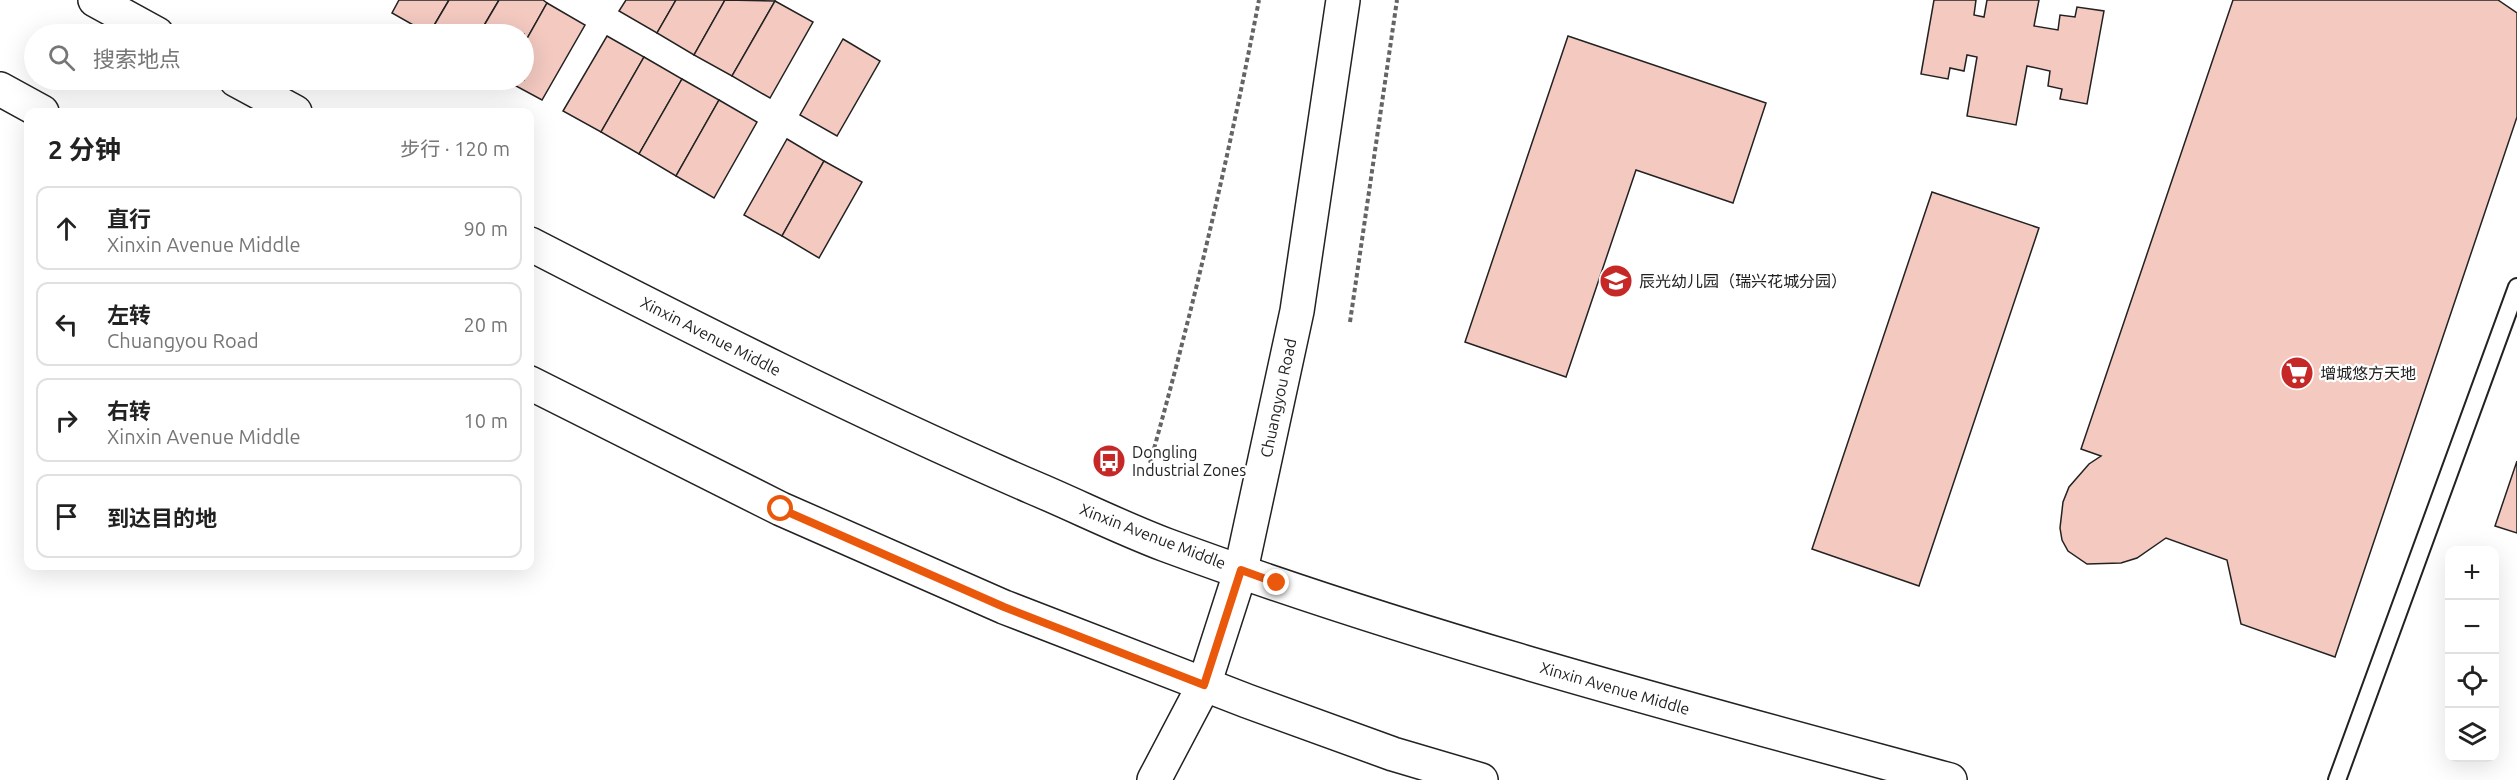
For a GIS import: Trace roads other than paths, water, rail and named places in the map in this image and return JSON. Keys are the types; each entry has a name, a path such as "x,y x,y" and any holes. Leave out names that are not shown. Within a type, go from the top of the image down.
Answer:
{"main road":[{"path":"95,0 139,24"},
{"name":"Chuangyou Road","path":"1154,780 1204,685 1241,570 1297,312 1343,0"},
{"path":"0,89 35,108"},
{"path":"255,90 288,108"},
{"name":"Xinxin Avenue Middle","path":"534,246 747,355 944,449 1164,544 1520,661 1950,780"},
{"path":"534,385 781,509 1004,607 1204,685 1394,754 1481,780"}],"lane":[{"path":"2337,780 2517,287"}],"place":[{"name":"辰光幼儿园（瑞兴花城分园）","path":"1616,281"},
{"name":"增城悠方天地","path":"2297,373"},
{"name":"Dongling Industrial Zones","path":"1109,461"}]}
